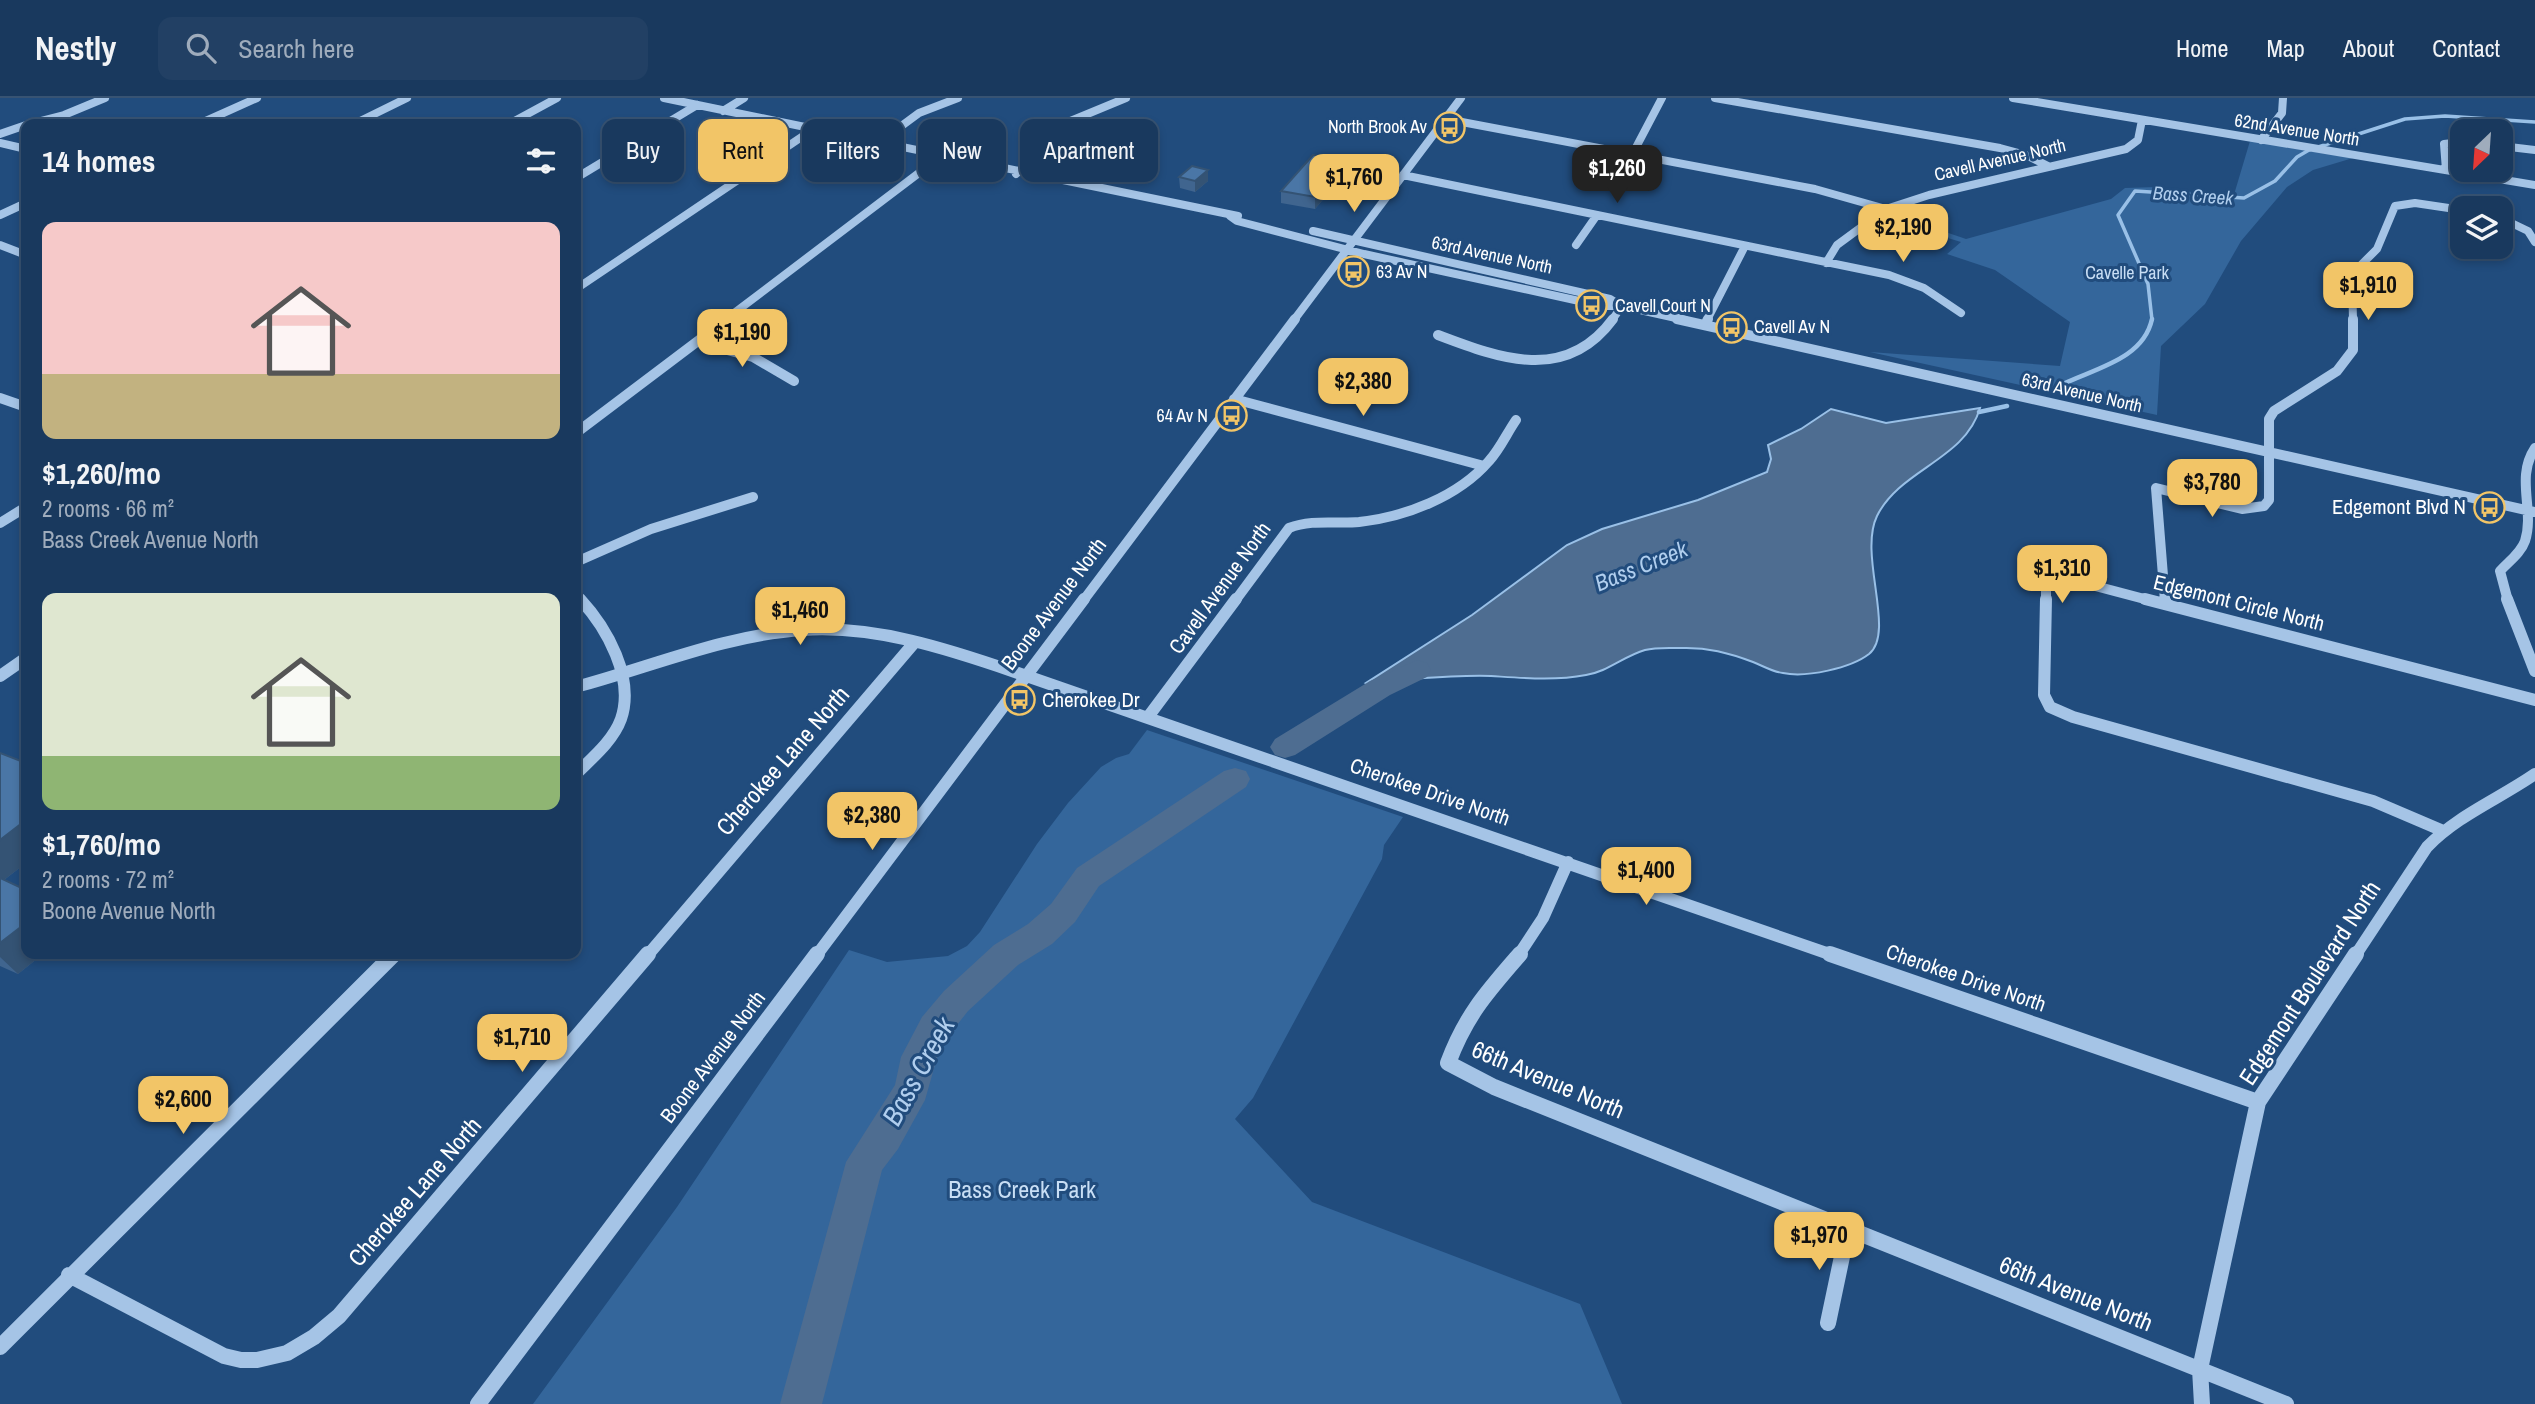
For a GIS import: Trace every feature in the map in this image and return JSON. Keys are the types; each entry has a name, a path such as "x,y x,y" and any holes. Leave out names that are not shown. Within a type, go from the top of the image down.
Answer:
{"street":[{"path":"50,119 105,98"},
{"path":"210,119 257,98"},
{"path":"364,119 407,98"},
{"path":"518,119 557,98"},
{"name":"63rd Avenue North","path":"664,98 802,128"},
{"path":"723,111 744,98"},
{"path":"904,124 919,113 958,98"},
{"path":"1016,174 1044,150 1068,122 1126,98"},
{"name":"Boone Avenue North","path":"478,1404 1461,98"},
{"path":"1632,155 1662,98"},
{"path":"1715,98 2000,148 2026,155 2048,166"},
{"name":"62nd Avenue North","path":"2013,98 2535,185"},
{"path":"2261,139 2282,113 2283,98"},
{"path":"581,175 696,105"},
{"path":"1446,119 1815,189 1886,209"},
{"name":"Cavell Avenue North","path":"1826,262 1838,245 1886,209 1929,195 2126,149 2138,140 2142,120"},
{"path":"0,134 21,127"},
{"path":"581,286 802,137"},
{"path":"0,143 21,148"},
{"path":"2446,170 2444,145 2450,144"},
{"path":"2513,147 2535,149"},
{"name":"63rd Avenue North","path":"1006,172 1230,216 1244,215 1540,282 1610,299 1622,306"},
{"path":"581,429 918,174"},
{"path":"1403,175 1826,262 1913,283 1961,313"},
{"path":"2165,604 2156,488 2226,506 2254,510 2264,506 2269,500 2267,428 2274,411 2337,371 2353,349 2351,278 2377,249 2395,206 2415,203 2450,208"},
{"path":"0,215 21,205"},
{"path":"1576,245 1597,215"},
{"name":"63rd Avenue North","path":"1230,216 1237,221 1348,250 1590,304 1622,306 2532,511"},
{"path":"2513,224 2528,231 2535,242"},
{"path":"0,245 21,253"},
{"path":"1705,325 1745,246"},
{"path":"1438,335 1496,355 1534,360 1553,358 1585,348 1596,339 1622,306"},
{"path":"698,342 753,357 794,381"},
{"path":"0,398 21,405"},
{"path":"1234,399 1484,466"},
{"name":"Cavell Avenue North","path":"1149,717 1289,528 1309,522 1357,522 1380,518 1443,496 1465,484 1484,466 1516,420"},
{"path":"2535,448 2525,464 2524,473 2532,511 2524,546 2500,571 2501,582 2535,671"},
{"path":"581,560 651,529 752,497"},
{"path":"0,523 21,510"},
{"name":"Edgemont Circle North","path":"2441,830 2373,801 2073,716 2050,707 2044,695 2046,584 2052,579 2064,578 2535,699"},
{"path":"581,599 604,631 621,676 624,704 620,720 581,769"},
{"name":"Cherokee Drive North","path":"581,686 734,642 802,630 868,632 914,643 1027,676 1149,717 2258,1102"},
{"name":"Cherokee Lane North","path":"69,1275 224,1356 242,1362 266,1360 285,1354 318,1336 339,1316 914,643"},
{"path":"0,676 21,662"},
{"name":"Edgemont Boulevard North","path":"2202,1404 2200,1369 2258,1102 2427,847 2441,830 2535,774"},
{"name":"66th Avenue North","path":"1568,862 1543,918 1523,950 1477,1003 1460,1031 1448,1063 1494,1087 2286,1404"},
{"path":"0,1347 69,1275 389,959"},
{"path":"1828,1323 1848,1228"}],"green space":[{"name":"Cavelle Park","path":"2250,141 2353,158 2313,170 2287,187 2241,241 2205,304 2161,346 2157,415 1870,352 2060,366 2070,322 1995,270 1947,254 1961,242 1885,219 1893,214 1966,239 2111,199 2125,188 2158,187 2233,198"},
{"name":"Bass Creek Park","path":"1147,730 1403,817 1384,845 1382,859 1253,1098 1235,1119 1312,1202 1580,1304 1622,1404 533,1404 677,1207 849,950 887,962 948,956 967,946 980,932 1037,844 1068,803 1101,767 1129,754"}],"water":[{"path":"1980,408 1972,426 1961,440 1901,487 1887,500 1877,516 1872,532 1872,551 1879,629 1876,643 1869,654 1851,664 1816,673 1793,674 1776,671 1718,651 1658,648 1637,653 1594,673 1574,677 1462,676 1412,679 1384,685 1366,683 1472,615 1567,545 1602,529 1698,500 1767,472 1771,459 1768,445 1801,429 1831,409 1886,423"}],"building":[{"path":"1313,155 1344,160 1315,197 1281,191"},
{"path":"1192,166 1208,170 1195,181 1179,177"},
{"path":"0,753 21,761 21,824 0,840"},
{"path":"0,878 21,888 21,927 0,943"}],"waterway":[{"name":"Bass Creek","path":"2152,319 2148,284 2118,215 2135,191 2244,198 2275,181 2297,157 2309,150 2405,119 2445,116 2535,122"},
{"name":"Bass Creek","path":"2057,387 2127,354 2147,333 2152,319"},
{"name":"Bass Creek","path":"1979,412 2007,406"},
{"name":"Bass Creek","path":"1285,747 1380,688 1417,670"},
{"name":"Bass Creek","path":"801,1404 865,1162 885,1137 912,1089 919,1057 934,1028 956,1001 1006,955 1040,934 1063,913 1088,877 1235,779"}],"place":[{"name":"North Brook Av","path":"1450,127"},
{"name":"63 Av N","path":"1353,272"},
{"name":"Cavell Court N","path":"1592,306"},
{"name":"Cavell Av N","path":"1731,327"},
{"name":"64 Av N","path":"1231,416"},
{"name":"Edgemont Blvd N","path":"2489,507"},
{"name":"Cherokee Dr","path":"1019,700"}]}
